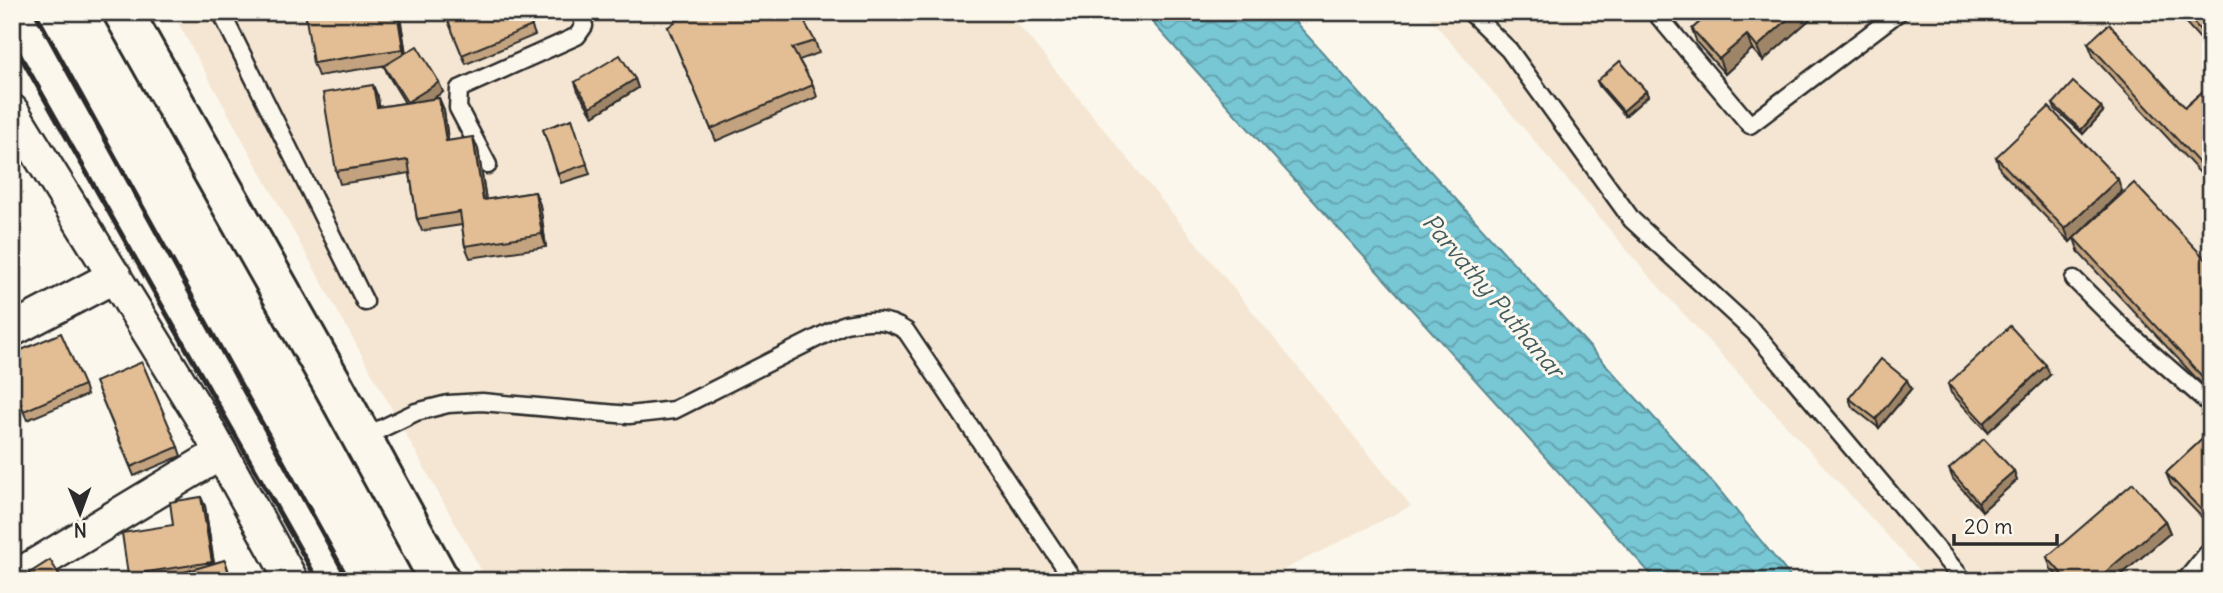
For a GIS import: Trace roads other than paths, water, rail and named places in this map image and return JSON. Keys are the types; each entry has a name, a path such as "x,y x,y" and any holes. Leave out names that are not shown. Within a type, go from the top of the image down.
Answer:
{"main road":[{"path":"123,12 440,581"}],"street":[{"path":"12,111 221,453 292,581"},
{"path":"12,330 115,276"},
{"path":"12,579 221,453"}],"lane":[{"path":"221,12 365,302"},
{"path":"488,165 458,108 459,89 577,36 584,26 581,12"},
{"path":"1470,12 1508,50 1632,220 1756,334 1964,581"},
{"path":"1655,12 1750,125 1899,12"},
{"path":"2074,279 2123,328 2211,405"},
{"path":"362,438 416,412 448,404 482,402 629,415 674,410 845,324 876,318 894,322 906,331 1074,581"},
{"path":"2185,581 2211,549"}],"water":[{"name":"Parvathy Puthanar","path":"1143,12 1286,12 1715,485 1794,581 1657,581"}],"railway":[{"path":"35,12 349,581"},
{"path":"12,41 318,581"}]}
